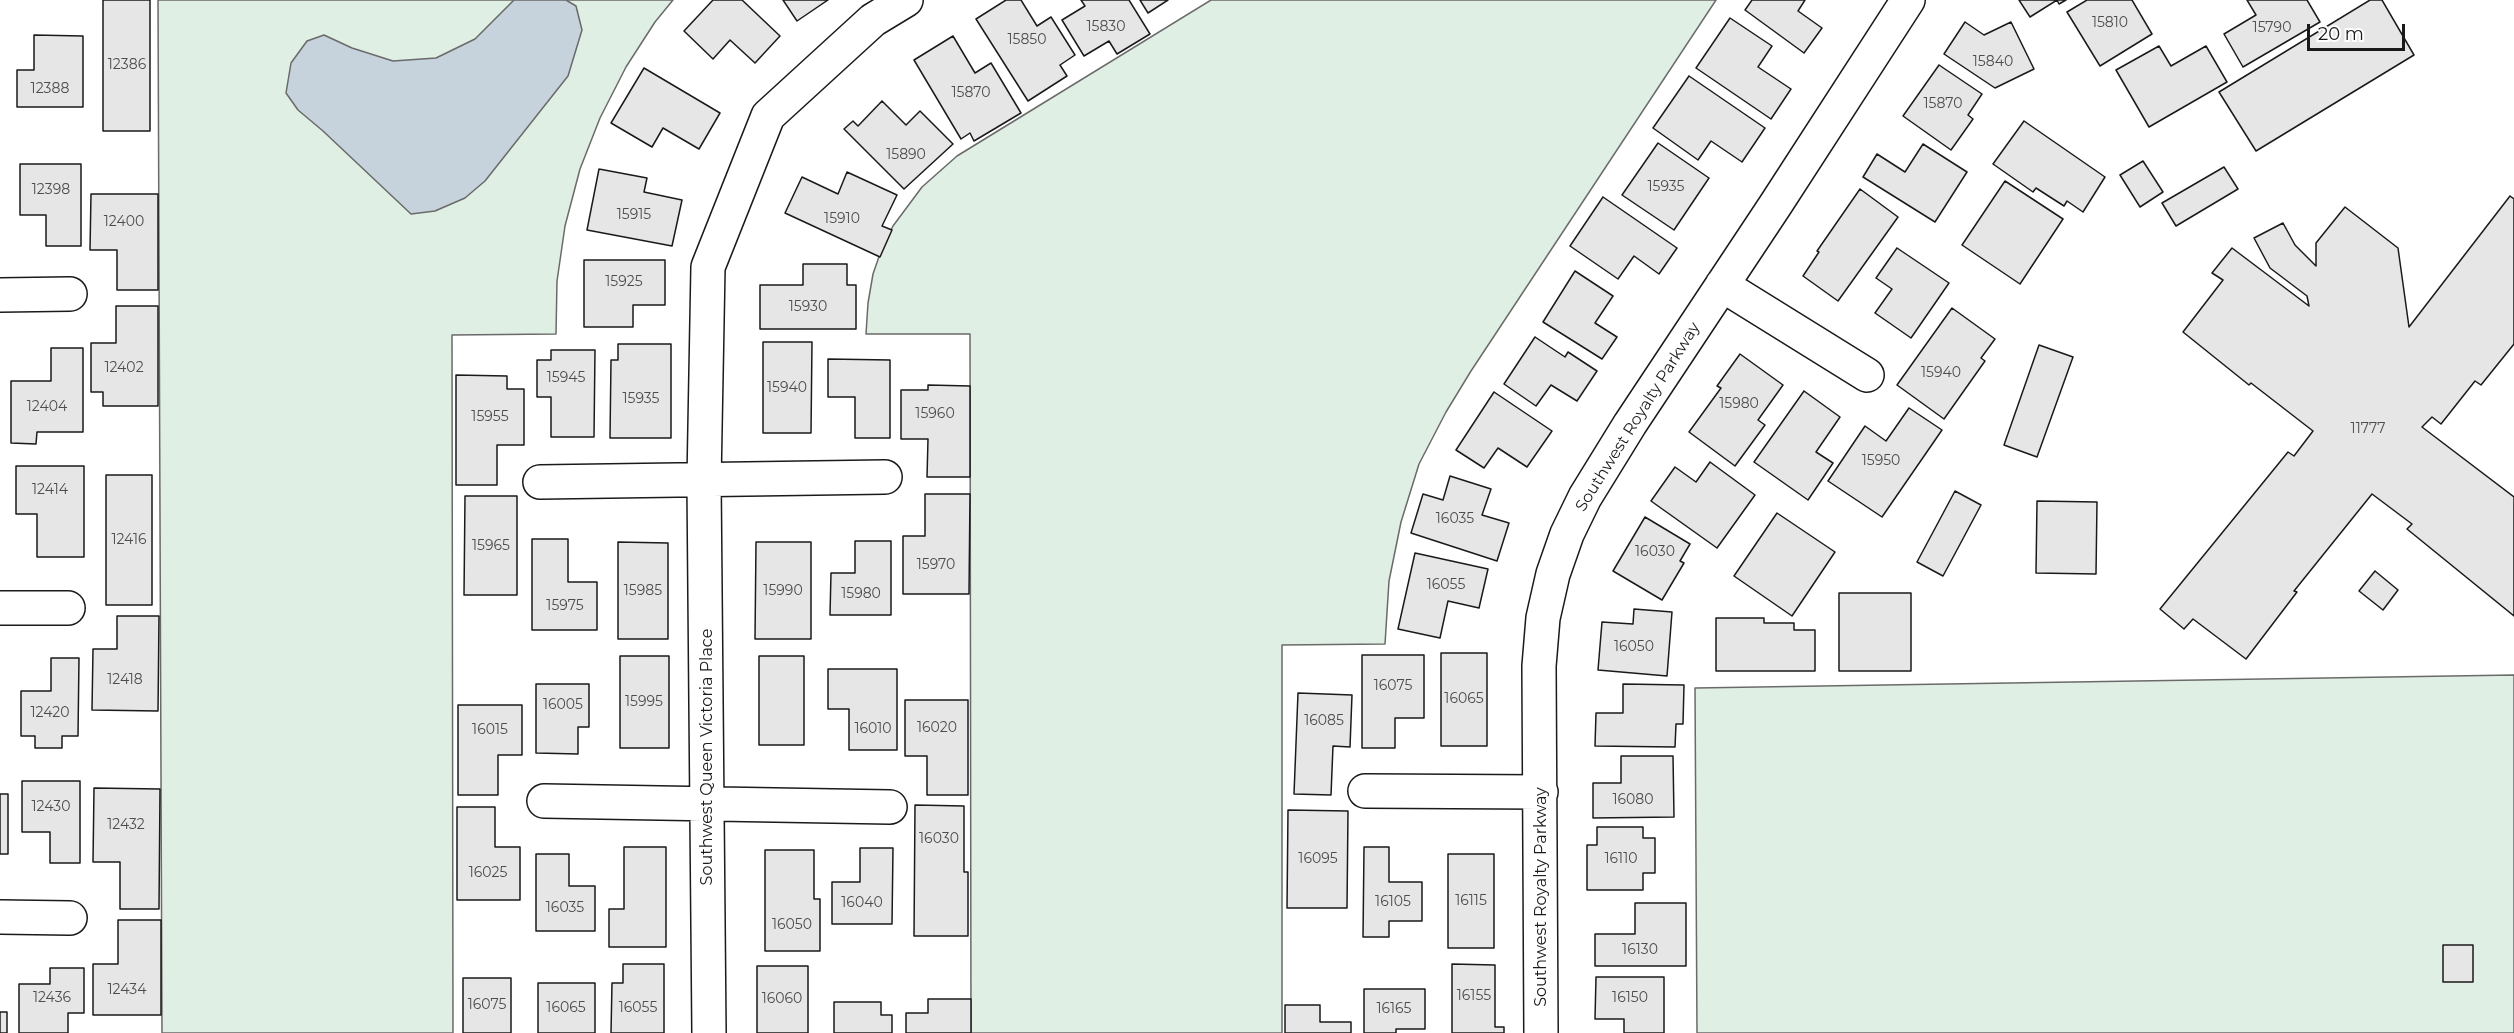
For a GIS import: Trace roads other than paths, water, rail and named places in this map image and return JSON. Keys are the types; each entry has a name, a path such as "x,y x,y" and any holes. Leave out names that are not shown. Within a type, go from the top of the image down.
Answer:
{"street":[{"name":"Southwest Queen Victoria Place","path":"709,1033 704,481 708,267 768,116 873,20 906,0"},
{"name":"Southwest Royalty Parkway","path":"1541,1033 1539,666 1543,618 1553,574 1567,534 1585,498 1630,424 1908,0"},
{"path":"1722,285 1867,375"},
{"path":"0,295 70,294"},
{"path":"540,482 885,477"},
{"path":"0,608 68,608"},
{"path":"1365,791 1541,792"},
{"path":"544,801 890,807"},
{"path":"0,917 70,918"}]}
